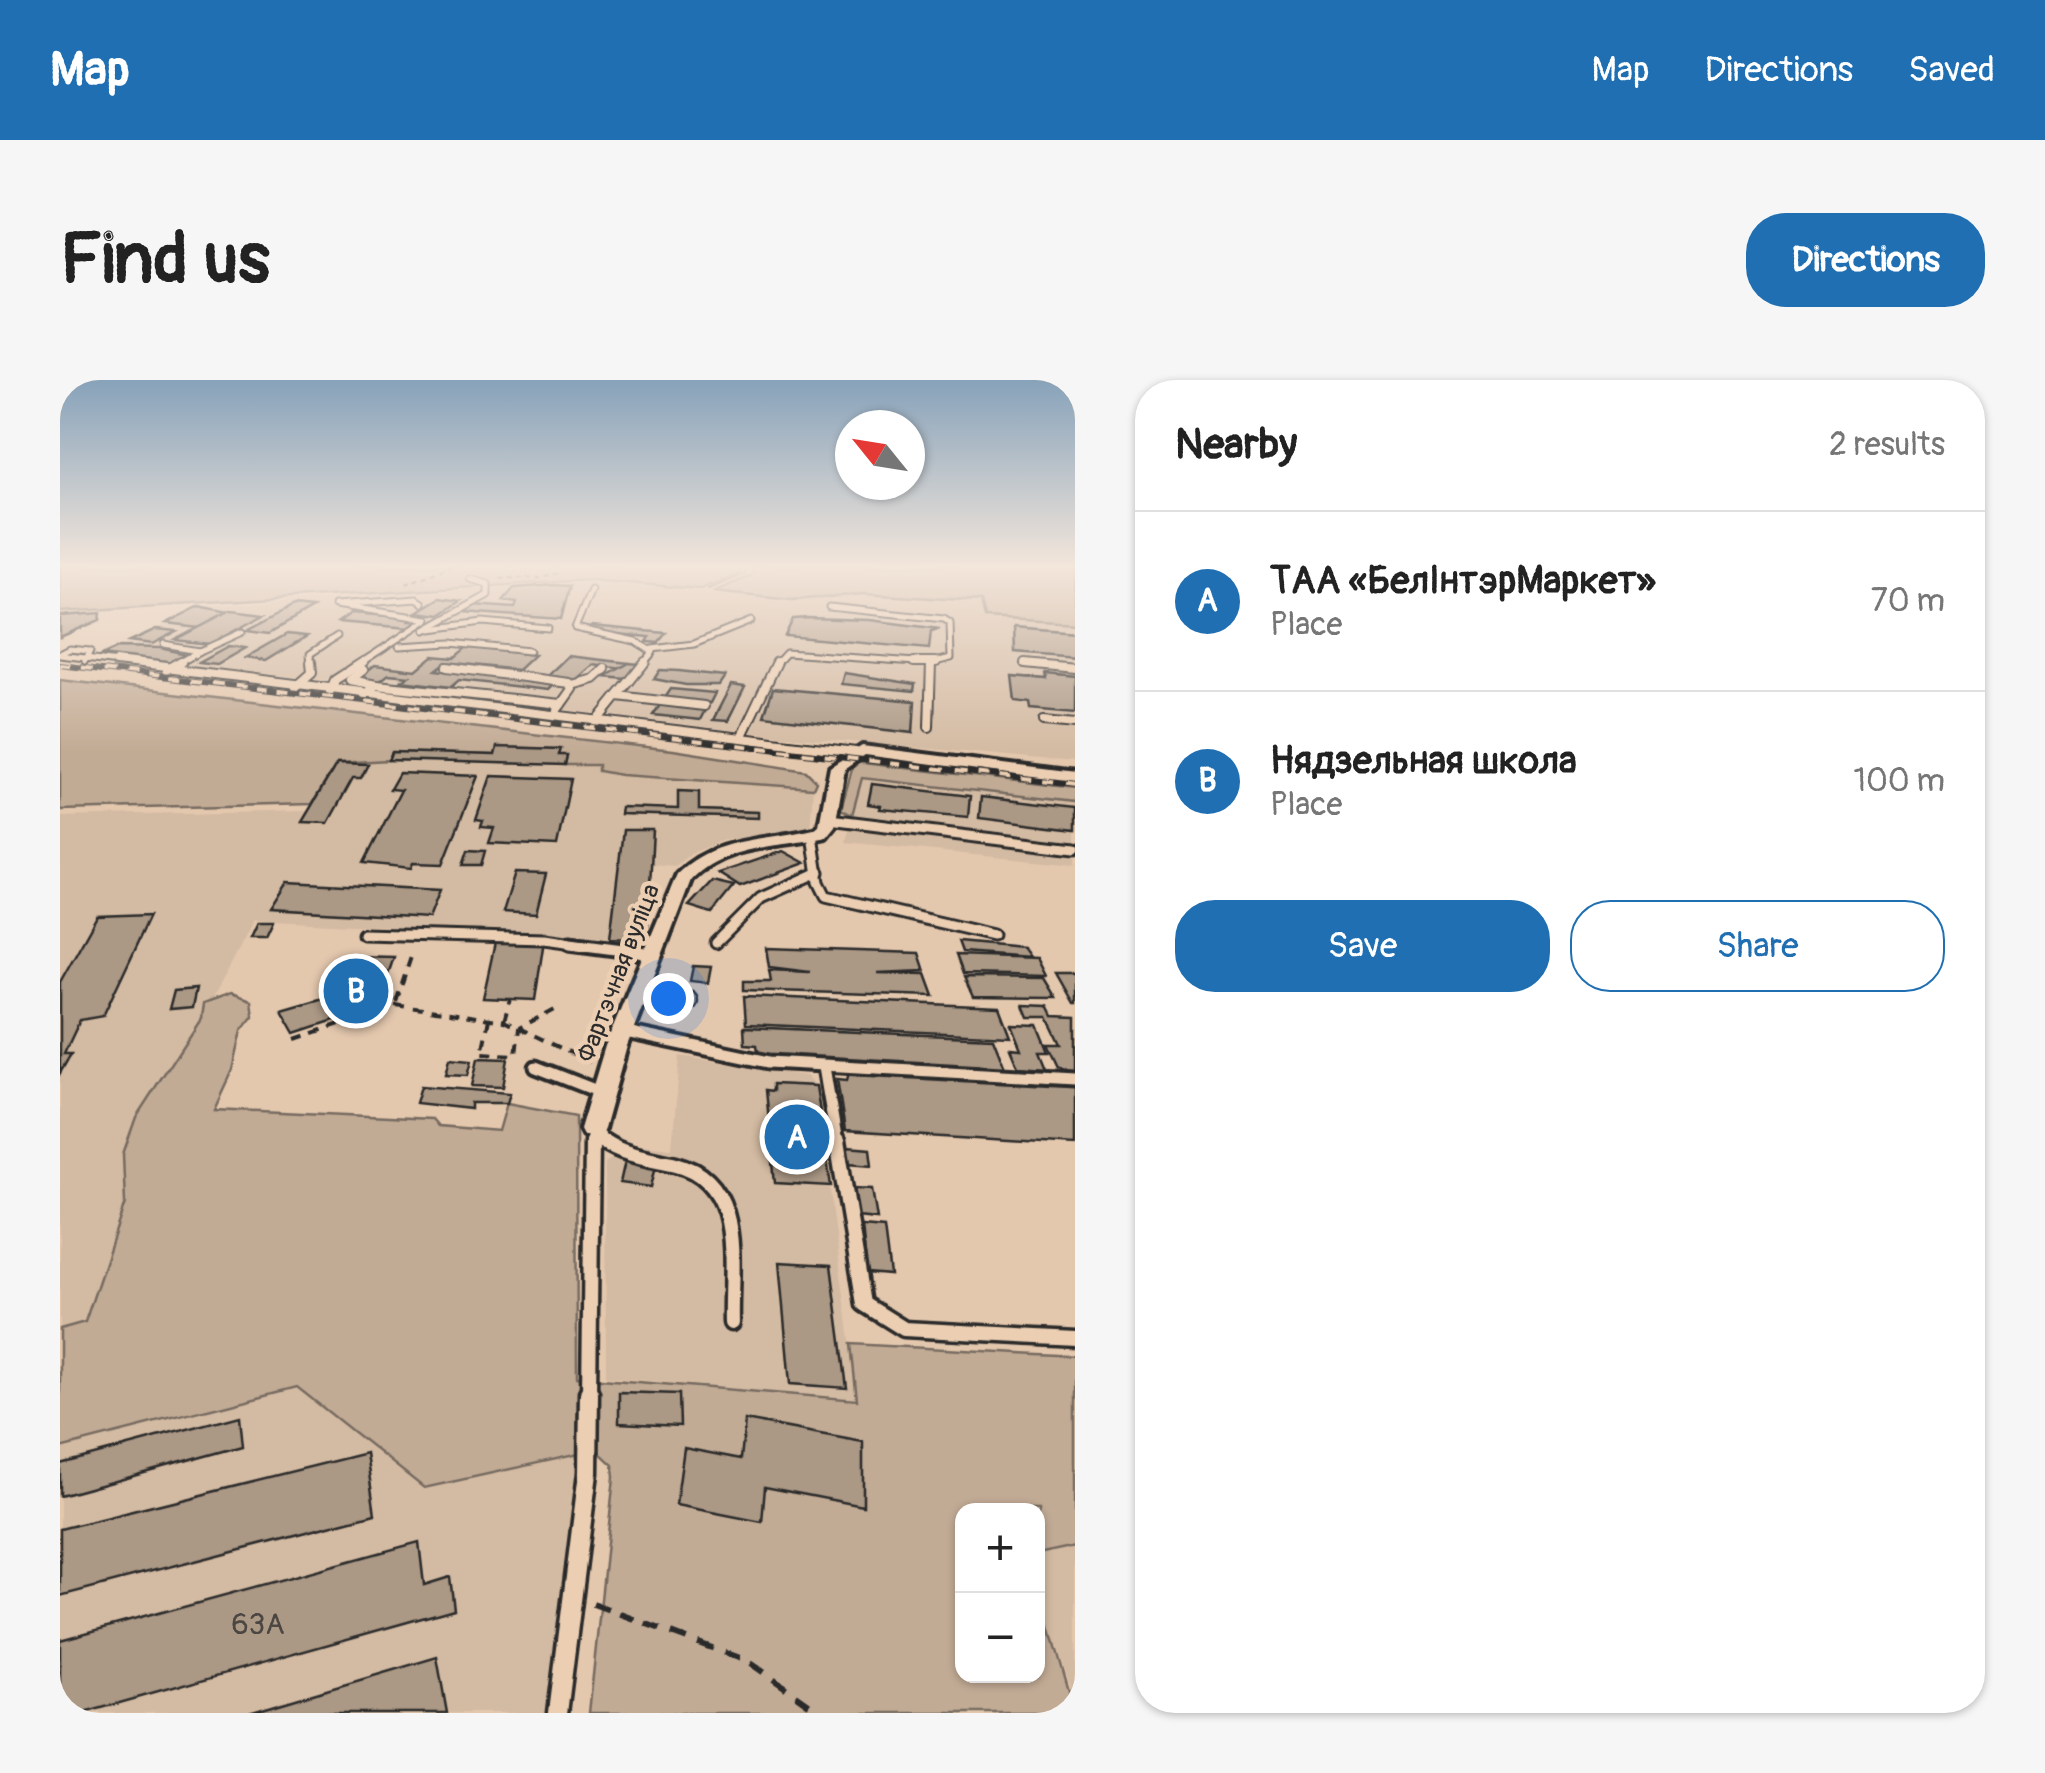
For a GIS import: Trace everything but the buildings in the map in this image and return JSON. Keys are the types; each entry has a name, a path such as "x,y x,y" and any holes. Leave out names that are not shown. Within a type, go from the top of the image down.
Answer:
{"street":[{"path":"812,835 824,829 829,819 838,767 856,752 879,750 1075,778"},
{"name":"Фартэчная вуліца","path":"592,1129 621,1031 682,878 700,860 734,847 812,835"}],"lane":[{"path":"330,691 335,680 417,627"},
{"path":"429,627 350,680 562,704"},
{"path":"426,629 438,627"},
{"path":"538,627 548,628"},
{"path":"575,627 635,640 652,649 694,644 736,627"},
{"path":"741,738 782,655 800,652 931,664 952,658 949,627"},
{"path":"166,671 242,632"},
{"path":"296,687 312,673 310,654 338,636"},
{"path":"399,646 460,643 530,651"},
{"path":"163,645 200,651"},
{"path":"596,723 652,649"},
{"path":"60,655 296,687 856,752"},
{"path":"1026,663 1075,668"},
{"path":"928,728 931,664"},
{"path":"448,667 572,685 594,679 606,668"},
{"path":"365,695 377,685"},
{"path":"552,717 572,685"},
{"path":"618,696 704,706"},
{"path":"1044,721 1075,724"},
{"path":"829,819 1075,849"},
{"path":"812,835 818,844 820,889 840,902 993,936"},
{"path":"716,943 756,899 818,872"},
{"path":"364,934 544,939 654,954"},
{"path":"621,1031 746,1059 1075,1079"},
{"path":"824,1066 864,1304 904,1330 1075,1338"},
{"path":"536,1067 600,1092"},
{"path":"592,1129 612,1147 694,1170 716,1186 725,1205 731,1323"},
{"path":"558,1713 588,1473 592,1129"}],"path":[{"path":"396,1005 413,951"},
{"path":"504,1020 510,999"},
{"path":"296,1039 396,1005 504,1020 608,1068"},
{"path":"519,1028 557,1008"},
{"path":"489,1019 482,1053 516,1055 519,1028"},
{"path":"570,1596 747,1661 822,1713"}],"shaded area":[{"path":"159,627 1075,627 1075,762 763,734 339,682 419,629 409,628 325,680 102,656"},
{"path":"60,680 673,750 806,771 816,781 813,788 621,775 598,771 598,765 565,765 567,756 559,755 560,749 498,747 495,755 393,752 388,760 337,763 312,804 60,810"},
{"path":"497,747 561,749 567,755 599,766 599,771 621,775 813,788 810,830 724,840 690,854 675,866 651,864 647,940 253,920 157,1106 155,1302 60,1329 60,817 308,811 337,763 388,760 392,752 494,755"},
{"path":"854,762 1075,788 1075,802 862,778 852,815 841,809"},
{"path":"861,778 1075,802 1075,865 846,842"},
{"path":"230,994 251,1001 253,1016 241,1031 232,1070 214,1109 432,1119 438,1126 499,1131 507,1103 576,1116 577,1377 857,1400 851,1344 1075,1356 1075,1546 1045,1552 1045,1503 955,1503 955,1683 1045,1683 1045,1608 1075,1713 589,1713 614,1477 613,1465 597,1450 424,1488 297,1387 60,1448 60,1329 85,1322 125,1203 123,1155 136,1118 201,1018 203,1004"},
{"path":"680,1056 806,1076 816,1086 858,1400 606,1377 605,1163 634,1144 672,1148"},
{"path":"297,1387 424,1488 587,1449 558,1713 60,1713 60,1448"},
{"path":"1075,1546 1075,1702 1045,1606 1045,1553"}],"railway":[{"path":"60,665 1075,785"}],"place":[{"name":"Нядзельная школа","path":"356,991"},
{"name":"ТАА «БелІнтэрМаркет»","path":"797,1137"}]}
